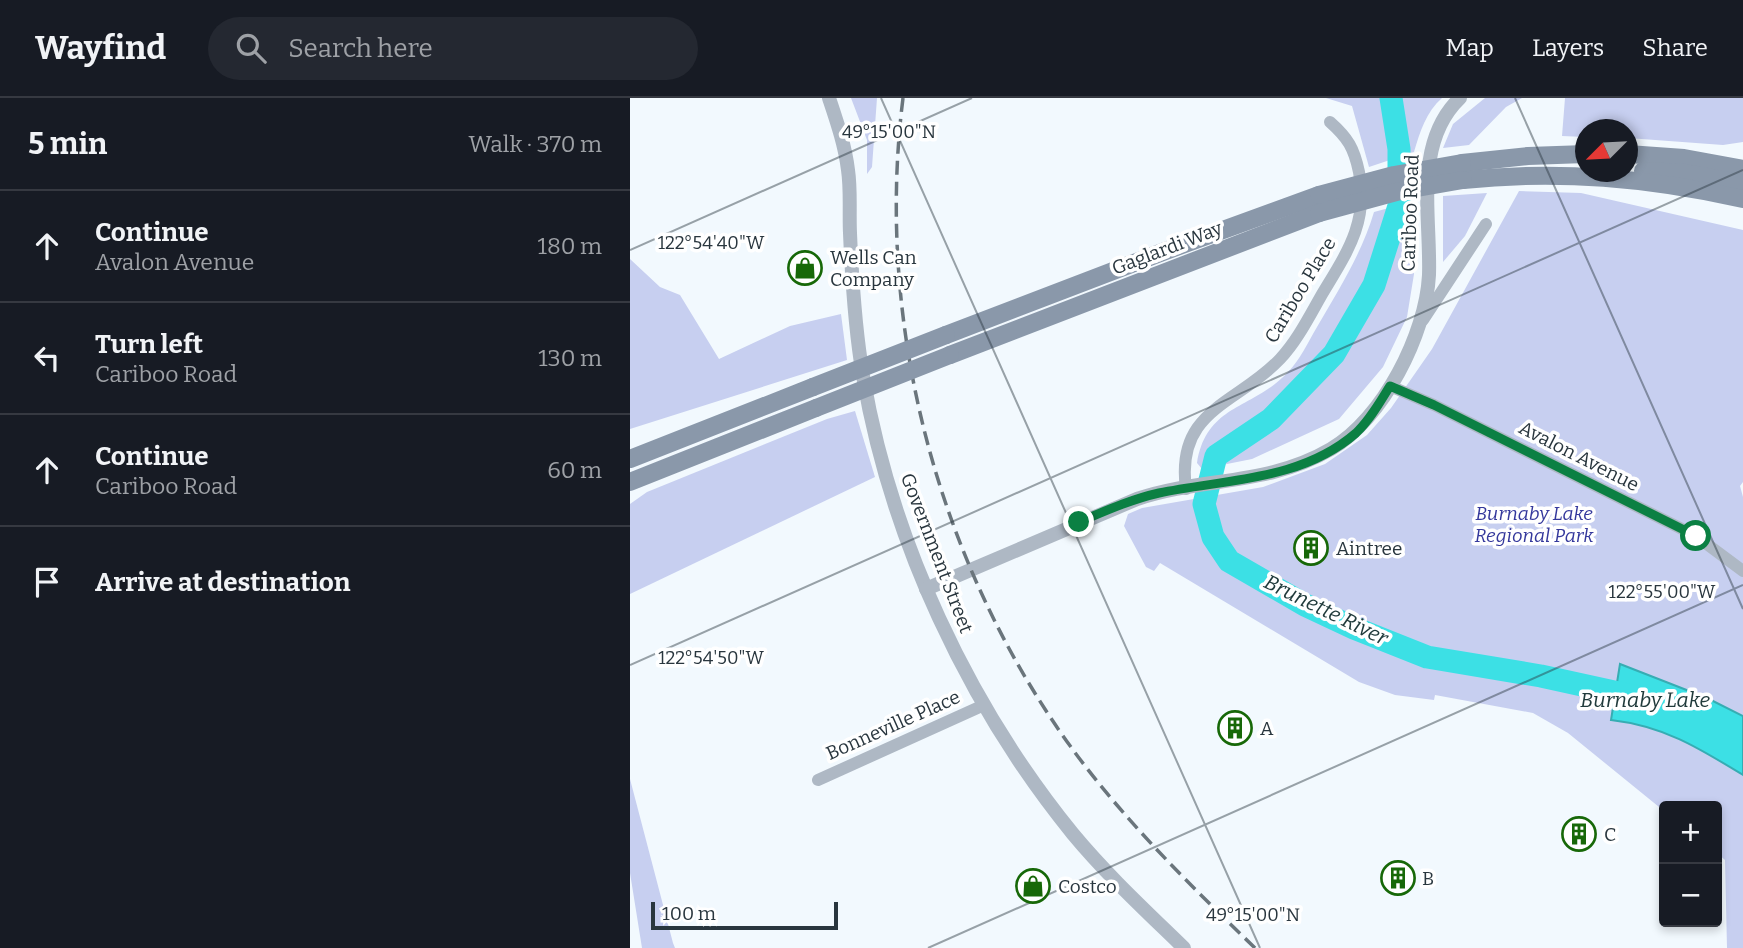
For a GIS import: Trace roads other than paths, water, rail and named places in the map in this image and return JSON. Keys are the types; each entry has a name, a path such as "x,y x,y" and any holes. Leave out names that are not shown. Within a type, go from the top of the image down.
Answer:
{"main road":[{"name":"Gaglardi Way","path":"630,482 950,355 1382,177 1463,172 1528,156 1575,154"},
{"path":"1638,155 1673,157 1742,172"},
{"path":"1638,171 1742,172"},
{"name":"Gaglardi Way","path":"1463,172 1493,177 1575,176"},
{"name":"Gaglardi Way","path":"1638,180 1743,198"},
{"name":"Gaglardi Way","path":"630,459 1148,258 1319,204"}],"street":[{"name":"Government Street","path":"829,98 843,142 849,173 854,299 863,376 891,491 926,589 984,705 1026,770 1073,833 1184,948"},
{"name":"Cariboo Road","path":"926,589 1103,512 1147,496 1261,477 1309,460 1346,440 1366,423 1390,386 1418,326 1429,278 1429,167 1432,141 1441,122 1460,98"},
{"name":"Cariboo Place","path":"1186,489 1184,467 1190,443 1202,421 1218,405 1280,359 1302,330 1355,234 1362,205 1357,163 1347,137 1330,122"},
{"path":"1418,326 1486,224"},
{"name":"Avalon Avenue","path":"1390,386 1434,405 1696,536 1743,571"},
{"name":"Bonneville Place","path":"818,780 984,705"}],"water":[{"name":"Burnaby Lake","path":"1620,664 1707,698 1743,716 1743,775 1696,747 1664,733 1611,720"}],"waterway":[{"name":"Brunette River","path":"1391,98 1399,149 1399,206 1374,285 1334,354 1271,419 1216,456 1204,504 1213,537 1229,561 1305,605 1427,657 1541,676 1646,699"}],"railway":[{"path":"903,98 897,185 899,272 909,359 928,445 955,528 989,609 1030,686 1079,758 1141,833 1255,948"}],"place":[{"name":"Wells Can Company","path":"805,268"},
{"name":"Aintree","path":"1311,548"},
{"name":"A","path":"1235,728"},
{"name":"C","path":"1579,834"},
{"name":"B","path":"1398,878"},
{"name":"Costco","path":"1033,886"}],"park label":[{"name":"Burnaby Lake Regional Park","path":"1534,524"}]}
